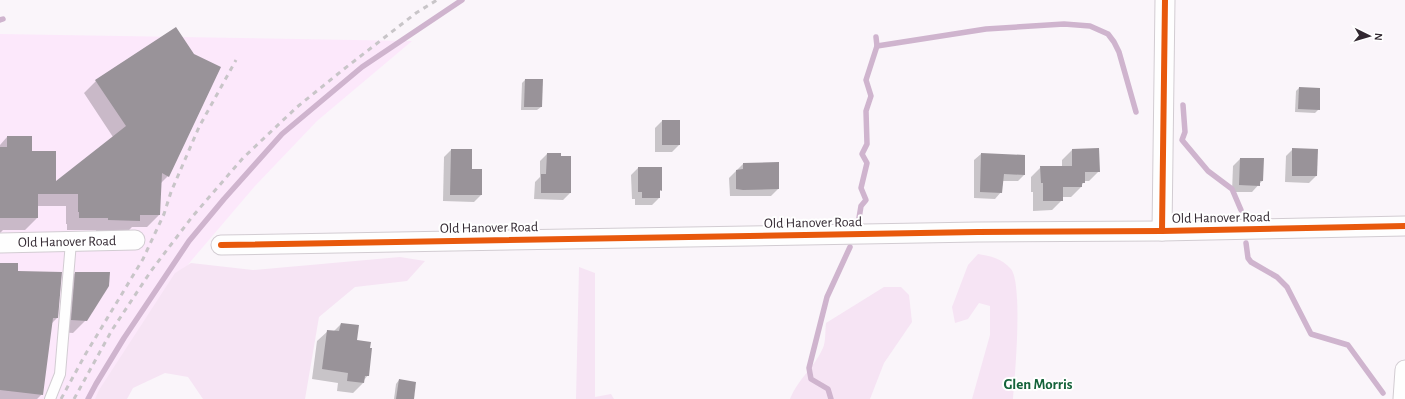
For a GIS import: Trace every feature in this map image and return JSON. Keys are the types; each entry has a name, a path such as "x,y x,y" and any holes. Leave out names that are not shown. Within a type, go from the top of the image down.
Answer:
{"street":[{"path":"1162,231 1164,0"},
{"name":"Old Hanover Road","path":"221,244 1162,231 1405,226"},
{"name":"Old Hanover Road","path":"0,243 134,240"},
{"path":"1403,399 1405,370"}],"lane":[{"path":"50,399 60,374 71,242"}],"shaded area":[{"path":"0,34 412,41 317,121 255,186 191,261 142,324 100,399 0,399"},
{"path":"978,254 1000,260 1011,269 1015,278 1017,292 1017,331 1013,399 972,399 990,335 990,306 979,303 968,319 955,323 952,307 968,265"},
{"path":"400,257 425,261 407,281 355,287 319,317 305,399 203,399 188,377 165,373 133,388 127,399 95,399 99,390 175,273 191,263 253,270"},
{"path":"579,267 595,273 595,397 611,394 614,399 576,399"},
{"path":"884,287 901,287 909,295 912,322 884,363 870,399 790,399 797,386 820,355 824,345 826,323"}],"building":[{"path":"176,27 194,54 221,67 169,177 162,173 160,215 140,215 140,221 108,220 108,218 79,218 78,194 38,194 38,218 0,218 0,147 7,147 7,136 32,136 32,151 56,151 56,181 126,126 95,80"},
{"path":"525,79 543,79 542,107 524,107"},
{"path":"1299,87 1320,88 1320,110 1298,109"},
{"path":"662,120 680,120 680,145 662,145"},
{"path":"1099,148 1100,172 1085,172 1085,183 1082,183 1082,187 1063,187 1063,201 1043,201 1043,183 1041,183 1040,166 1072,166 1072,149"},
{"path":"1292,148 1318,149 1317,176 1292,176"},
{"path":"451,149 472,149 472,169 482,169 482,195 450,195"},
{"path":"547,153 561,153 561,156 571,156 571,193 541,193 541,174 546,174"},
{"path":"981,153 1025,155 1025,175 1004,174 1002,193 980,192"},
{"path":"1240,158 1264,158 1263,181 1260,181 1260,186 1239,185"},
{"path":"779,162 779,189 736,189 736,170 743,169 743,163"},
{"path":"638,167 662,167 662,191 660,190 660,198 642,198 642,192 638,192"},
{"path":"0,263 18,263 18,271 62,272 58,318 53,318 43,395 0,390"},
{"path":"75,272 110,272 109,286 87,321 71,320"},
{"path":"341,323 359,325 357,340 371,342 370,348 372,348 369,376 365,376 364,383 347,381 348,373 322,369 327,330 339,331"},
{"path":"399,379 416,382 414,399 396,399"}],"waterway":[{"path":"88,399 124,338 189,241 282,134 362,67 462,0"},
{"path":"877,46 986,29 1064,24 1090,26 1108,34 1114,42 1119,52 1136,112"},
{"path":"859,218 861,206 866,200 861,188 867,163 862,154 867,144 866,111 871,96 866,80 877,46 876,37"},
{"path":"1183,105 1185,132 1182,140 1208,171 1232,189 1241,210"},
{"path":"1246,243 1248,258 1251,262 1277,277 1287,287 1311,334 1348,345 1383,393"},
{"path":"831,399 828,389 811,379 809,368 827,297 850,247"}],"railway":[{"path":"74,399 112,330 151,271 192,217 243,158 297,107 416,13 437,0"},
{"path":"61,399 85,355 143,259 164,214 171,192 199,127 236,60"}],"cycle path":[{"path":"1162,231 1165,0"},
{"path":"221,245 1405,226"}],"district":[{"name":"Glen Morris","path":"1038,384"}]}
